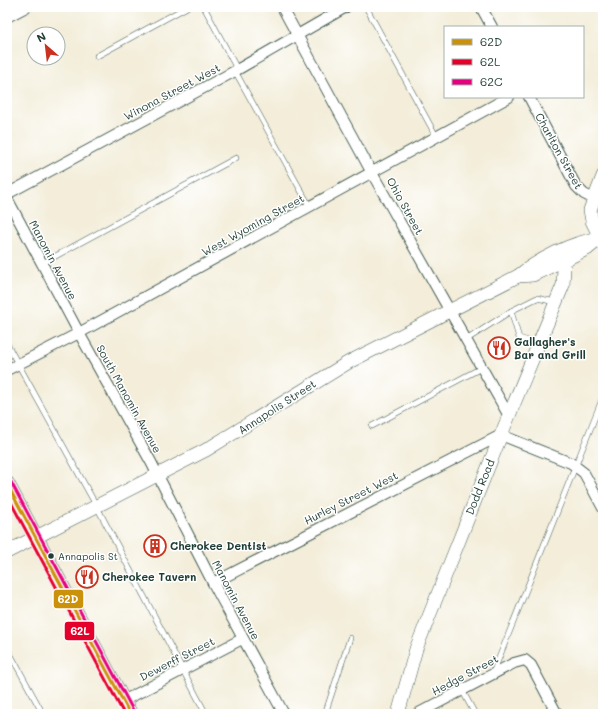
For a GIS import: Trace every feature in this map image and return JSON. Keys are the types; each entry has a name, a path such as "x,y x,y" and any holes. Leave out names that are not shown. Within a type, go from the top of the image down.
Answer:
{"main road":[{"path":"7,484 130,714"}],"street":[{"path":"7,17 26,7"},
{"name":"Ohio Street","path":"282,7 372,173 509,416"},
{"name":"Winona Street West","path":"7,194 236,70 346,7"},
{"path":"481,7 491,26"},
{"name":"West Wyoming Street","path":"7,370 79,334 507,98"},
{"name":"Charlton Street","path":"530,98 576,186 584,194 594,199 590,217 602,240"},
{"path":"594,199 603,176"},
{"name":"Manomin Avenue","path":"7,198 79,334"},
{"name":"Annapolis Street","path":"518,276 533,275 587,249 602,240"},
{"name":"Annapolis Street","path":"7,552 158,476 235,434 349,362 518,276 530,267 578,242 602,240"},
{"name":"Dodd Road","path":"398,714 416,649 501,435 563,285 564,268 560,262"},
{"name":"South Manomin Avenue","path":"79,334 158,476"},
{"path":"501,435 572,463 584,474 603,508"},
{"name":"Hurley Street West","path":"212,583 501,435"},
{"name":"Manomin Avenue","path":"158,476 212,583 284,714"},
{"name":"Dewerff Street","path":"123,701 242,639"},
{"name":"Hedge Street","path":"416,714 514,662 525,660 531,665 557,714"}],"lane":[{"path":"97,56 187,7"},
{"path":"204,7 236,70 310,207"},
{"path":"366,7 436,136"},
{"path":"41,264 236,158"},
{"path":"466,340 511,311 537,298 556,302"},
{"path":"511,311 519,338 538,344"},
{"path":"7,344 97,507 206,714"},
{"path":"372,426 482,367"},
{"path":"493,674 603,397"},
{"path":"325,714 350,638"},
{"path":"7,648 43,714"},
{"path":"462,690 475,714"}],"transit line":[{"name":"62C","path":"11,482 134,712"},
{"name":"62D","path":"7,484 130,714"},
{"name":"62L","path":"7,495 124,714"}],"place":[{"name":"Gallagher's Bar and Grill","path":"499,348"},
{"name":"Cherokee Dentist","path":"155,546"},
{"name":"Annapolis St","path":"51,556"},
{"name":"Cherokee Tavern","path":"87,577"}]}
